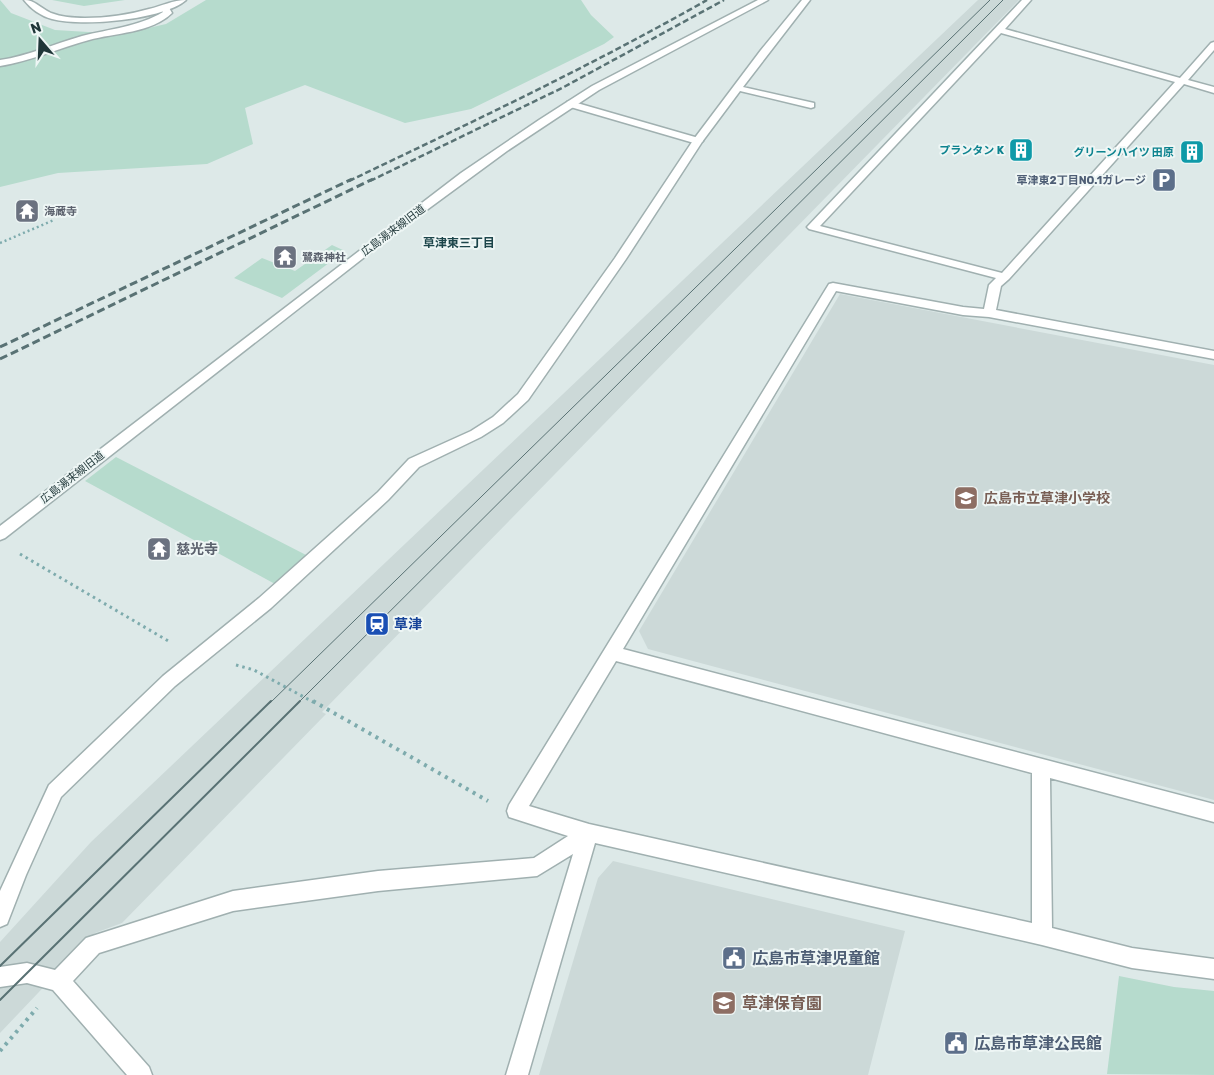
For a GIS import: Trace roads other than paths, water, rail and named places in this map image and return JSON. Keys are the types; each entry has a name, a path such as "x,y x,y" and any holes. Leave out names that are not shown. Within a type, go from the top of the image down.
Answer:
{"street":[{"path":"28,0 51,17 69,21 114,18 165,8 182,0"},
{"name":"広島湯来線旧道","path":"0,533 395,227 535,127 570,104 662,51 764,0"},
{"path":"0,916 17,872 55,791 169,682 323,551 383,496 414,463 476,434 498,420 523,397 620,259 698,141 806,0"},
{"path":"1006,277 813,227 1027,0"},
{"path":"0,63 25,59 84,38 150,22 168,13 165,8"},
{"path":"998,30 1214,90"},
{"path":"989,313 995,285 1006,277 1214,45"},
{"path":"737,88 811,105"},
{"path":"570,104 698,141"},
{"path":"1213,354 833,287 516,811 589,833 1042,935 1132,958 1214,969"},
{"path":"613,653 1214,813"},
{"path":"1040,766 1042,935"},
{"path":"59,981 93,945 233,901 378,881 537,867 589,833"},
{"path":"517,1075 589,833"},
{"path":"0,977 27,973 59,981 142,1075"}],"tram line":[{"path":"270,703 990,0"},
{"path":"298,703 1003,0"},
{"path":"0,966 271,701"},
{"path":"0,1000 300,701"}],"railway":[{"path":"349,181 575,71 707,0"},
{"path":"370,181 562,88 724,0"},
{"path":"0,347 352,179"},
{"path":"0,359 373,179"}],"place":[{"name":"プランタン K","path":"1021,150"},
{"name":"グリーンハイツ 田原","path":"1192,152"},
{"name":"草津東2丁目NO.1ガレージ","path":"1164,180"},
{"name":"海蔵寺","path":"27,211"},
{"name":"鷺森神社","path":"285,257"},
{"name":"広島市立草津小学校","path":"966,498"},
{"name":"慈光寺","path":"159,549"},
{"name":"草津","path":"377,624"},
{"name":"広島市草津児童館","path":"734,958"},
{"name":"草津保育園","path":"724,1003"},
{"name":"広島市草津公民館","path":"956,1043"}],"district":[{"name":"草津東三丁目","path":"459,243"}]}
